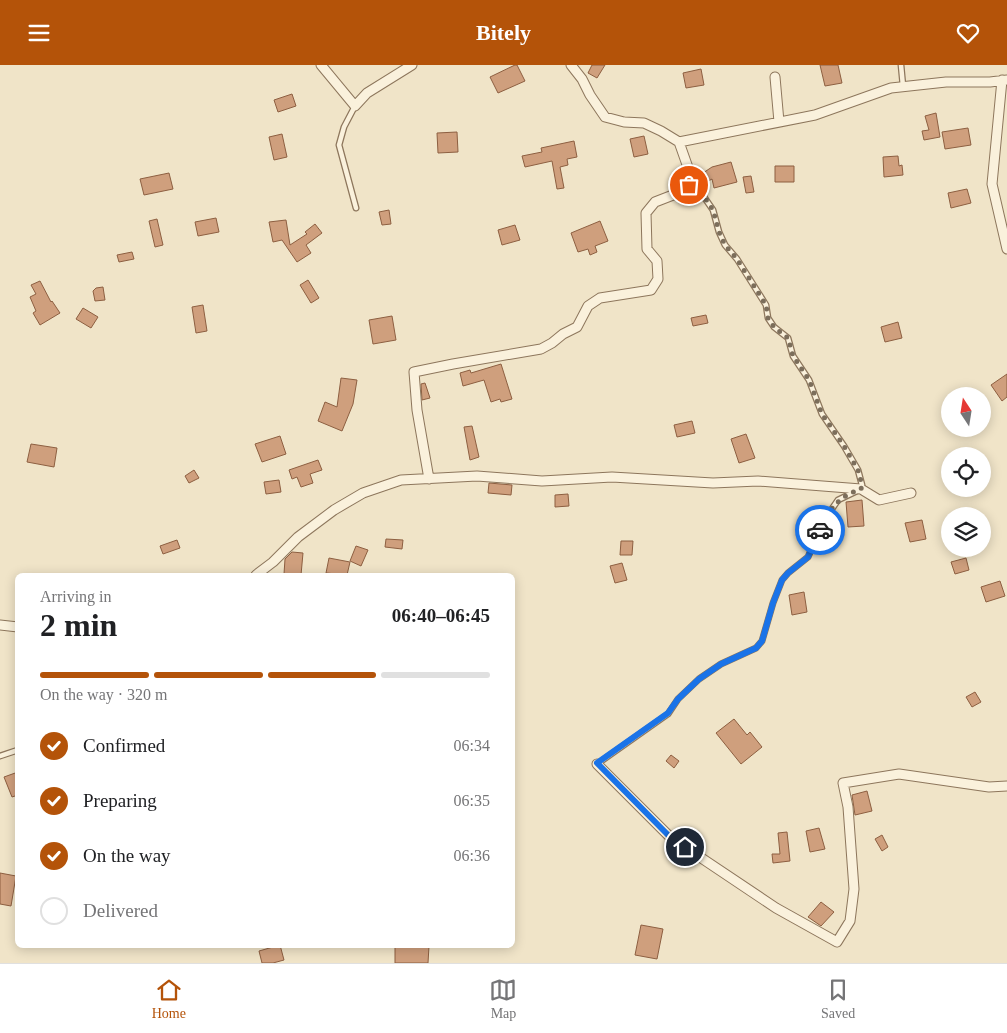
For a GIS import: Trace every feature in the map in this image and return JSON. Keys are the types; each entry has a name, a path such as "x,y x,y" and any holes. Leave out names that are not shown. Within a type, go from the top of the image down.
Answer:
{"street":[{"path":"321,65 355,106 367,93 412,65"},
{"path":"429,479 417,410 414,372 541,349 563,334 578,327 588,306 600,298 651,290 658,279 657,261 647,249 646,213 655,202 689,185 691,177 679,143 644,123 624,122 605,117 582,79 571,65"},
{"path":"775,77 779,122"},
{"path":"679,143 815,115 892,88 946,82 1005,80 992,184 1007,249"},
{"path":"262,573 298,537 334,510 363,493 401,480 477,476 542,481 612,477 713,483 758,481 861,489 879,500 911,493"},
{"path":"0,625 15,627"},
{"path":"597,763 670,837 776,908 837,942 850,921 854,889 848,807 843,783 899,773 989,787 1007,786"}],"lane":[{"path":"901,65 903,86"},
{"path":"355,106 344,127 339,145 356,208"},
{"path":"597,763 668,713 678,699 699,679 721,664 756,648 762,641 782,580 808,557 825,519 838,500 861,489 862,485 858,470 822,414 809,380 793,356 788,338 774,327 768,318 766,305 737,259 725,245 713,210 691,177"},
{"path":"0,756 15,751"}],"building":[{"path":"517,65 525,81 498,93 490,77"},
{"path":"592,65 605,65 597,78 588,73"},
{"path":"820,65 838,65 842,83 825,86"},
{"path":"701,69 704,85 686,88 683,73"},
{"path":"292,94 296,106 278,112 274,100"},
{"path":"936,113 940,137 924,140 922,131 929,130 925,116"},
{"path":"968,128 971,145 945,149 942,132"},
{"path":"457,132 458,152 438,153 437,133"},
{"path":"282,134 287,157 274,160 269,137"},
{"path":"644,136 648,154 634,157 630,139"},
{"path":"574,141 577,157 567,159 568,165 560,167 564,188 557,189 552,161 525,167 522,156 542,152 541,148"},
{"path":"898,156 899,166 902,165 903,175 884,177 883,157"},
{"path":"731,162 737,182 714,188 712,179 705,183 700,175 712,167"},
{"path":"775,166 794,166 794,182 775,182"},
{"path":"169,173 173,189 144,195 140,179"},
{"path":"751,176 754,192 746,193 743,177"},
{"path":"967,189 971,203 951,208 948,193"},
{"path":"389,210 391,224 382,225 379,212"},
{"path":"216,218 219,232 198,236 195,222"},
{"path":"157,219 163,245 155,247 149,221"},
{"path":"286,220 290,245 307,234 305,232 315,224 322,233 306,245 311,253 297,262 282,240 273,242 269,222"},
{"path":"600,221 608,241 595,246 597,252 590,255 588,249 578,252 571,233"},
{"path":"515,225 520,240 502,245 498,230"},
{"path":"132,252 134,259 119,262 117,255"},
{"path":"308,280 319,298 311,303 300,285"},
{"path":"40,281 51,302 60,313 40,325 33,313 36,311 30,297 36,294 31,285"},
{"path":"103,287 105,300 95,301 93,291 96,288"},
{"path":"203,305 207,331 196,333 192,307"},
{"path":"83,308 98,317 91,328 76,319"},
{"path":"706,315 708,323 693,326 691,318"},
{"path":"392,316 396,340 373,344 369,320"},
{"path":"898,322 902,338 885,342 881,327"},
{"path":"501,364 512,399 501,402 500,399 491,402 484,380 463,386 460,373 470,370 471,373"},
{"path":"1007,374 1007,397 1002,401 991,385"},
{"path":"341,378 357,380 353,404 342,431 318,421 325,402 337,407"},
{"path":"425,383 430,398 422,400 421,384"},
{"path":"692,421 695,433 677,437 674,425"},
{"path":"472,426 479,457 470,460 464,427"},
{"path":"746,434 755,458 739,463 731,439"},
{"path":"280,436 286,454 262,462 255,444"},
{"path":"31,444 57,448 54,467 27,462"},
{"path":"318,460 322,470 310,474 313,483 301,487 297,477 292,479 289,470"},
{"path":"194,470 199,478 189,483 185,476"},
{"path":"279,480 281,492 266,494 264,482"},
{"path":"489,483 512,485 511,495 488,493"},
{"path":"568,494 569,506 555,507 555,495"},
{"path":"862,500 864,526 848,527 846,502"},
{"path":"922,520 926,539 910,542 905,523"},
{"path":"386,539 403,540 402,549 385,547"},
{"path":"177,540 180,548 163,554 160,546"},
{"path":"621,541 633,541 632,555 620,555"},
{"path":"356,546 368,550 361,566 350,561"},
{"path":"292,552 303,553 301,573 284,573 285,559"},
{"path":"329,558 350,562 347,573 326,573"},
{"path":"966,558 969,570 955,574 951,562"},
{"path":"622,563 627,580 615,583 610,566"},
{"path":"1000,581 1005,596 986,602 981,587"},
{"path":"804,592 807,612 792,615 789,595"},
{"path":"975,692 981,702 972,707 966,697"},
{"path":"734,719 747,735 750,732 762,747 741,764 716,733"},
{"path":"671,755 679,761 674,768 666,761"},
{"path":"15,773 15,796 12,797 4,777"},
{"path":"867,791 872,811 855,815 852,795"},
{"path":"819,828 825,849 810,852 806,831"},
{"path":"787,832 790,861 773,863 772,854 780,854 778,833"},
{"path":"882,835 888,847 882,851 875,839"},
{"path":"0,873 15,876 11,906 0,904"},
{"path":"821,902 834,912 821,926 808,917"},
{"path":"641,925 663,929 657,959 635,955"},
{"path":"270,948 281,948 284,960 262,963 259,951"},
{"path":"395,948 429,948 428,963 395,963"}],"way so far":[{"path":"689,185 691,177 713,210 715,221 725,245 737,259 766,305 768,318 774,327 788,338 793,356 809,380 822,414 834,429 858,470 862,485 861,489 838,500 820,530"}],"route":[{"path":"685,847 670,837 597,763 668,713 678,699 699,679 721,664 756,648 762,641 782,580 808,557 820,530"}]}
